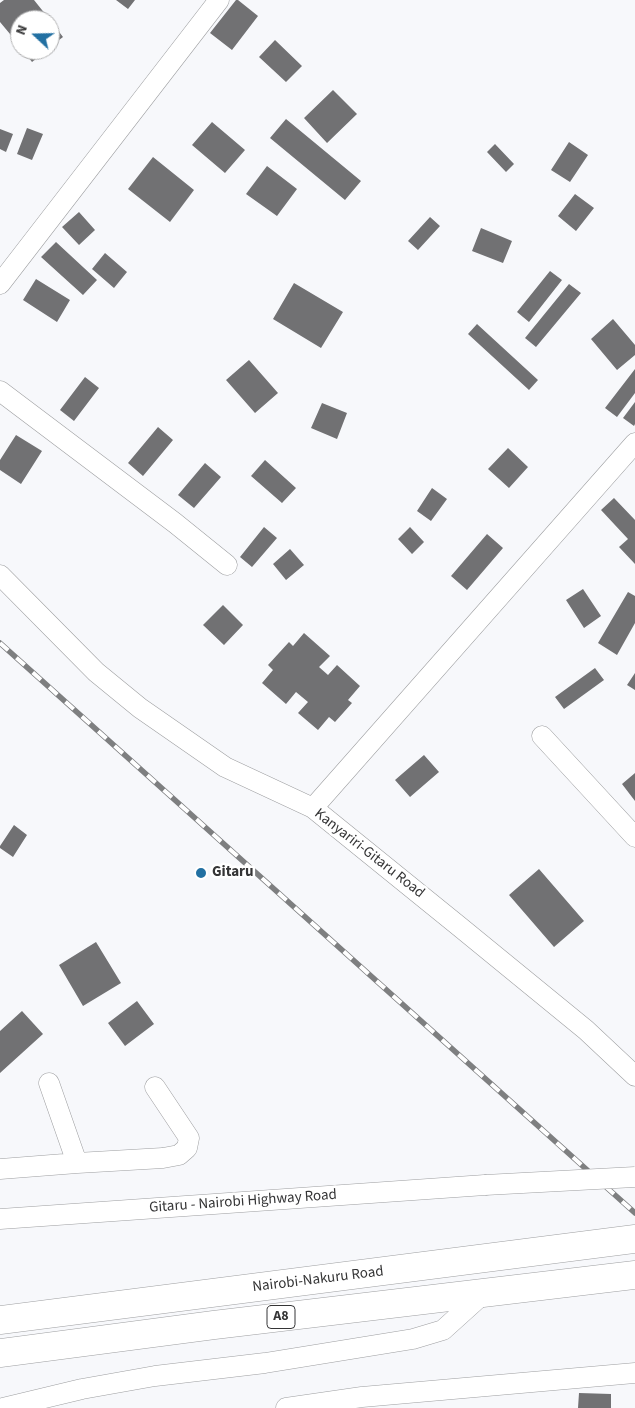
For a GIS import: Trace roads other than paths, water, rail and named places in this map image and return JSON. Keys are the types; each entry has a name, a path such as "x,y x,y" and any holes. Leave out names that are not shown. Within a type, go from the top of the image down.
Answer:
{"highway":[{"name":"Nairobi-Nakuru Road","path":"0,1320 635,1239"},
{"name":"A8","path":"0,1353 214,1325 635,1275"}],"street":[{"path":"0,284 219,0"},
{"path":"0,391 175,523 227,565"},
{"path":"313,808 635,443"},
{"name":"Kanyariri-Gitaru Road","path":"0,575 96,672 140,708 225,767 313,808 571,1018 635,1076"},
{"path":"542,736 635,837"},
{"path":"50,1083 77,1163"},
{"path":"0,1169 163,1158 179,1155 187,1148 189,1138 155,1087"},
{"name":"Gitaru - Nairobi Highway Road","path":"0,1219 635,1176"},
{"path":"3,1408 82,1388 155,1376 265,1363 412,1339 443,1330 484,1292"},
{"path":"286,1408 362,1397 635,1373"}],"railway":[{"path":"0,643 635,1213"}],"place":[{"name":"Gitaru","path":"201,873"}]}
